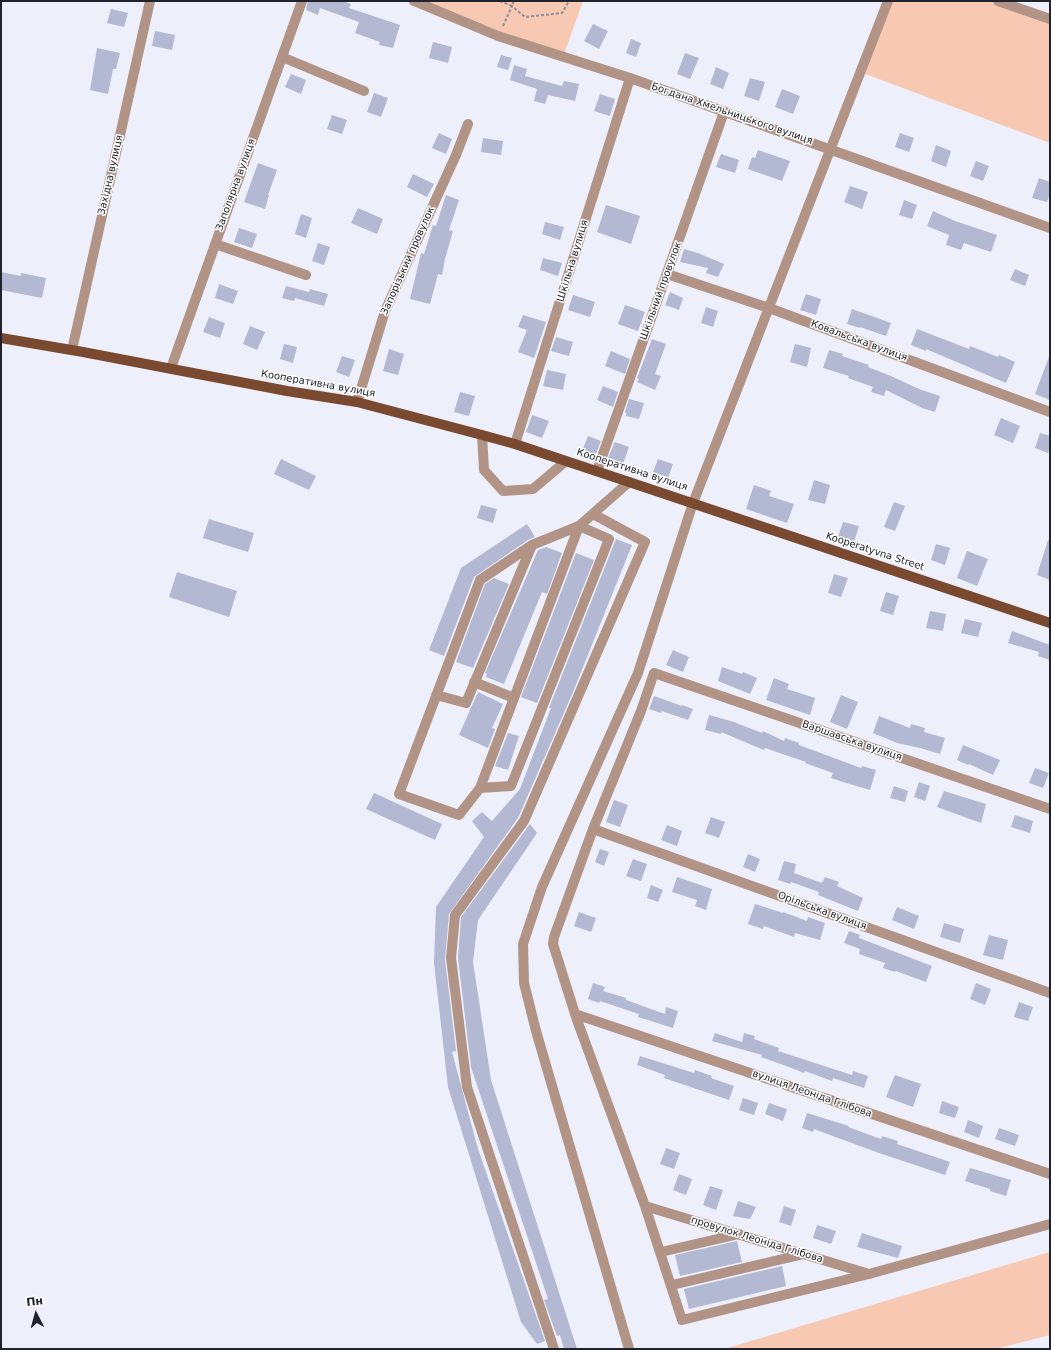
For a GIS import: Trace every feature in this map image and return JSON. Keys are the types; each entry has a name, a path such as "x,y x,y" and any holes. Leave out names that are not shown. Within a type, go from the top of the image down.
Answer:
{"main road":[{"name":"Кооперативна вулиця","path":"1,338 171,368 287,391 357,402 515,444 693,503"},
{"name":"Kooperatyvna Street","path":"693,503 1050,623"}],"street":[{"name":"Західна вулиця","path":"72,350 150,1"},
{"name":"Заполярна вулиця","path":"171,368 302,1"},
{"name":"Богдана Хмельницького вулиця","path":"414,1 498,36 630,78 1050,228"},
{"path":"629,1349 606,1275 536,1031 524,983 523,944 542,887 638,672 693,503 888,1"},
{"path":"998,1 1050,19"},
{"path":"282,57 364,92"},
{"name":"Шкільна вулиця","path":"515,444 630,78"},
{"name":"Шкільний провулок","path":"597,471 724,112"},
{"name":"Запорізький провулок","path":"357,402 385,311 456,155 468,124"},
{"path":"215,244 306,274"},
{"name":"Ковальська вулиця","path":"667,274 769,308 1050,412"},
{"path":"482,435 484,470 503,491 532,489 566,461"},
{"path":"579,526 480,788 459,815 399,794 480,580 532,545 579,526 629,482"},
{"path":"554,1349 466,1087 451,958 455,915 524,821 644,542 593,514"},
{"path":"480,788 511,786 609,539 579,526"},
{"path":"436,695 466,703 532,545"},
{"name":"Варшавська вулиця","path":"593,830 641,711 654,673 1050,810"},
{"path":"474,682 514,698"},
{"path":"593,830 554,937 553,944 575,1014 661,1252 682,1320 869,1274 1050,1224"},
{"name":"Орільська вулиця","path":"593,830 1050,993"},
{"name":"вулиця Леоніда Глібова","path":"575,1014 1050,1174"},
{"name":"провулок Леоніда Глібова","path":"645,1206 869,1274"},
{"path":"661,1252 740,1234"},
{"path":"672,1285 804,1254"}],"path":[{"path":"500,1 512,6 524,17 562,14 569,1"},
{"path":"498,36 514,1"}],"shaded area":[{"path":"414,1 583,1 563,57"},
{"path":"888,1 998,1 1050,19 1050,143 860,72"},
{"path":"1050,1252 1050,1335 996,1349 724,1349"}],"building":[{"path":"308,1 343,1 351,4 349,8 400,25 393,48 379,45 380,42 355,33 359,22 320,8 318,15 306,10"},
{"path":"111,9 128,13 124,27 107,23"},
{"path":"593,24 608,31 599,49 584,41"},
{"path":"155,31 175,35 172,50 152,46"},
{"path":"631,39 641,43 636,57 626,53"},
{"path":"433,42 452,47 448,63 429,58"},
{"path":"97,48 120,53 116,69 113,69 108,94 90,90"},
{"path":"685,53 699,58 690,79 677,74"},
{"path":"501,55 512,58 508,70 497,67"},
{"path":"514,65 527,69 525,76 562,86 564,81 579,84 575,101 548,95 545,104 534,101 537,89 510,80"},
{"path":"716,67 729,73 723,89 710,84"},
{"path":"291,74 306,80 301,94 285,87"},
{"path":"750,78 765,82 759,101 744,96"},
{"path":"782,89 800,96 793,114 775,107"},
{"path":"374,93 388,98 381,117 367,112"},
{"path":"600,94 615,99 610,116 594,111"},
{"path":"332,115 347,120 342,134 327,129"},
{"path":"439,133 452,139 446,154 432,148"},
{"path":"900,133 914,138 909,152 895,147"},
{"path":"483,138 503,141 501,155 481,152"},
{"path":"936,145 951,151 946,167 931,161"},
{"path":"758,150 790,161 782,181 748,169 752,157 755,158"},
{"path":"721,154 739,160 735,173 716,167"},
{"path":"976,161 989,166 983,181 970,176"},
{"path":"258,163 277,170 268,195 265,209 244,202"},
{"path":"413,174 434,184 427,197 407,187"},
{"path":"1039,178 1050,182 1050,193 1047,202 1032,198"},
{"path":"850,186 868,192 862,209 844,202"},
{"path":"446,195 459,200 449,230 453,231 442,275 438,274 430,304 410,299 421,253 424,254 433,225 436,226"},
{"path":"904,200 917,205 912,219 899,215"},
{"path":"606,205 640,216 631,244 597,232"},
{"path":"358,208 383,219 377,234 351,223"},
{"path":"933,211 955,221 997,235 991,252 964,243 961,250 946,245 949,235 927,226"},
{"path":"301,214 312,218 306,238 295,234"},
{"path":"545,222 564,227 560,240 542,234"},
{"path":"239,228 257,234 252,248 234,242"},
{"path":"318,243 330,247 324,265 312,261"},
{"path":"684,249 724,264 718,277 706,273 708,268 680,262"},
{"path":"543,258 562,263 558,276 540,270"},
{"path":"1015,269 1029,275 1025,286 1010,280"},
{"path":"1,272 21,276 21,273 46,278 42,298 1,290"},
{"path":"219,284 238,291 233,304 215,298"},
{"path":"286,286 309,292 310,289 328,294 324,306 295,298 294,301 282,298"},
{"path":"670,292 683,298 679,310 665,305"},
{"path":"806,294 821,299 816,315 800,310"},
{"path":"573,295 595,302 590,317 568,310"},
{"path":"625,305 645,312 638,331 618,324"},
{"path":"706,307 718,311 713,327 701,323"},
{"path":"852,309 891,323 886,336 847,324"},
{"path":"523,315 546,322 534,358 518,352 527,330 518,327"},
{"path":"209,317 225,323 220,338 203,332"},
{"path":"250,326 265,332 257,350 243,344"},
{"path":"917,329 969,349 970,346 998,357 999,355 1015,362 1006,383 926,349 926,351 911,345"},
{"path":"556,337 573,342 569,356 551,351"},
{"path":"652,339 666,344 655,374 661,376 655,390 637,382 639,379 637,378"},
{"path":"284,344 297,347 293,363 280,359"},
{"path":"795,344 811,348 807,367 790,362"},
{"path":"389,349 404,354 398,375 383,371"},
{"path":"829,350 843,354 842,356 869,365 868,367 919,389 940,396 935,412 922,408 886,390 884,396 871,392 873,387 848,378 849,376 823,368"},
{"path":"611,351 630,359 625,374 605,366"},
{"path":"342,356 355,360 349,377 336,372"},
{"path":"1050,357 1050,400 1035,394"},
{"path":"547,370 566,374 563,390 543,386"},
{"path":"603,386 618,392 613,407 597,400"},
{"path":"460,392 475,396 469,416 454,412"},
{"path":"629,399 644,403 639,419 626,416 625,412"},
{"path":"532,415 549,421 542,438 526,432"},
{"path":"1001,418 1020,426 1013,443 994,435"},
{"path":"1040,433 1050,436 1050,447 1048,453 1035,448"},
{"path":"588,436 601,441 595,456 582,451"},
{"path":"615,442 629,447 623,464 608,458"},
{"path":"281,459 316,476 309,490 274,474"},
{"path":"658,459 673,464 668,478 653,472"},
{"path":"814,480 830,485 825,504 808,500"},
{"path":"754,485 771,491 769,496 794,504 787,523 746,509"},
{"path":"894,502 905,506 895,531 884,527"},
{"path":"481,505 497,509 493,523 477,518"},
{"path":"209,519 254,533 248,552 203,538"},
{"path":"843,522 859,526 853,545 837,540"},
{"path":"527,524 535,537 528,540 474,577 444,656 429,650 461,568"},
{"path":"616,539 632,545 573,692 518,818 449,914 445,959 456,1051 452,1052 478,1149 545,1341 537,1344 521,1322 448,1087 434,963 436,907 484,837 472,821 482,812 492,821 520,789 551,708 549,708"},
{"path":"1048,540 1050,541 1050,580 1037,575"},
{"path":"936,544 950,548 945,565 931,560"},
{"path":"546,547 562,553 547,594 542,592 504,684 486,677 487,674 485,673 538,550"},
{"path":"967,551 988,559 977,586 957,578"},
{"path":"576,553 594,560 537,703 521,697"},
{"path":"177,572 237,591 229,617 169,597"},
{"path":"834,574 848,578 841,597 828,593"},
{"path":"494,578 509,584 473,668 456,662 485,584"},
{"path":"886,592 899,596 893,615 880,611"},
{"path":"930,611 946,614 943,631 926,628"},
{"path":"965,619 982,623 978,637 961,633"},
{"path":"1012,631 1050,645 1050,660 1038,656 1039,652 1008,643"},
{"path":"673,650 689,657 683,672 666,665"},
{"path":"722,667 742,674 743,672 757,678 750,694 718,681"},
{"path":"774,678 789,684 787,689 815,698 810,715 766,700"},
{"path":"478,692 503,704 492,728 495,729 488,748 459,735"},
{"path":"841,695 858,702 847,729 830,722"},
{"path":"654,696 693,709 688,720 662,711 661,713 649,709"},
{"path":"709,715 734,722 762,733 763,731 784,741 785,738 799,743 799,745 861,768 862,766 876,770 870,790 831,778 833,773 805,763 806,762 765,748 764,750 721,732 721,734 705,730"},
{"path":"879,716 910,728 911,724 925,728 924,732 945,738 940,754 897,743 873,733"},
{"path":"508,733 519,736 508,770 495,766"},
{"path":"963,745 1000,760 993,775 957,760"},
{"path":"1035,768 1049,773 1043,788 1029,783"},
{"path":"919,782 930,786 925,801 914,797"},
{"path":"894,786 908,791 905,802 890,798"},
{"path":"944,791 986,804 981,823 937,807"},
{"path":"374,793 442,824 435,840 366,809"},
{"path":"614,800 628,805 620,827 606,822"},
{"path":"1015,815 1033,821 1030,833 1011,827"},
{"path":"711,817 725,822 719,838 705,833"},
{"path":"530,824 537,833 478,920 473,962 491,1080 577,1349 564,1349 560,1335 557,1336 544,1300 548,1299 471,1067 458,958 461,917"},
{"path":"667,825 682,831 677,846 661,840"},
{"path":"600,849 609,852 604,866 595,862"},
{"path":"748,854 760,859 755,872 743,867"},
{"path":"633,859 647,864 641,881 626,876"},
{"path":"784,861 796,864 794,873 822,883 825,877 839,882 837,886 863,898 858,911 818,895 819,892 791,882 790,884 778,880"},
{"path":"677,877 712,889 706,910 695,906 697,900 672,892"},
{"path":"651,885 663,890 658,902 647,898"},
{"path":"755,904 807,921 808,917 825,923 820,940 795,933 794,937 764,926 763,929 748,924"},
{"path":"897,907 919,916 914,929 892,920"},
{"path":"579,912 596,918 591,932 574,926"},
{"path":"944,923 964,929 960,943 940,937"},
{"path":"849,931 860,935 859,938 932,966 926,982 883,968 885,963 859,954 860,949 844,943"},
{"path":"989,935 1008,940 1003,960 983,955"},
{"path":"593,983 605,987 603,991 626,998 626,1000 665,1014 666,1007 678,1011 673,1028 638,1017 639,1014 600,1001 599,1003 588,999"},
{"path":"976,983 991,989 985,1005 970,999"},
{"path":"1019,1002 1033,1007 1028,1021 1014,1017"},
{"path":"715,1033 742,1042 744,1033 755,1036 754,1039 779,1048 778,1051 852,1075 853,1071 868,1076 864,1088 833,1078 832,1081 805,1071 804,1073 761,1057 762,1055 712,1041"},
{"path":"640,1056 694,1073 695,1070 712,1076 711,1078 734,1086 729,1100 664,1078 665,1075 637,1065"},
{"path":"895,1075 921,1084 913,1107 886,1097"},
{"path":"743,1098 758,1103 754,1115 739,1110"},
{"path":"942,1101 959,1107 955,1118 939,1113"},
{"path":"769,1103 787,1109 783,1121 765,1114"},
{"path":"807,1113 849,1126 848,1127 881,1139 882,1136 898,1141 897,1144 950,1162 945,1175 814,1129 813,1132 802,1128"},
{"path":"968,1120 983,1126 979,1138 964,1132"},
{"path":"999,1128 1019,1135 1015,1146 995,1139"},
{"path":"666,1148 680,1153 674,1169 660,1164"},
{"path":"970,1168 1011,1180 1006,1196 965,1181"},
{"path":"679,1174 692,1179 686,1195 673,1190"},
{"path":"710,1186 723,1190 716,1210 703,1205"},
{"path":"738,1201 756,1207 750,1219 733,1216"},
{"path":"784,1206 796,1210 791,1226 779,1222"},
{"path":"817,1225 836,1231 831,1244 813,1238"},
{"path":"862,1233 902,1246 898,1258 857,1247"},
{"path":"737,1241 742,1262 680,1276 675,1255"},
{"path":"782,1266 786,1286 689,1309 684,1289"}]}
